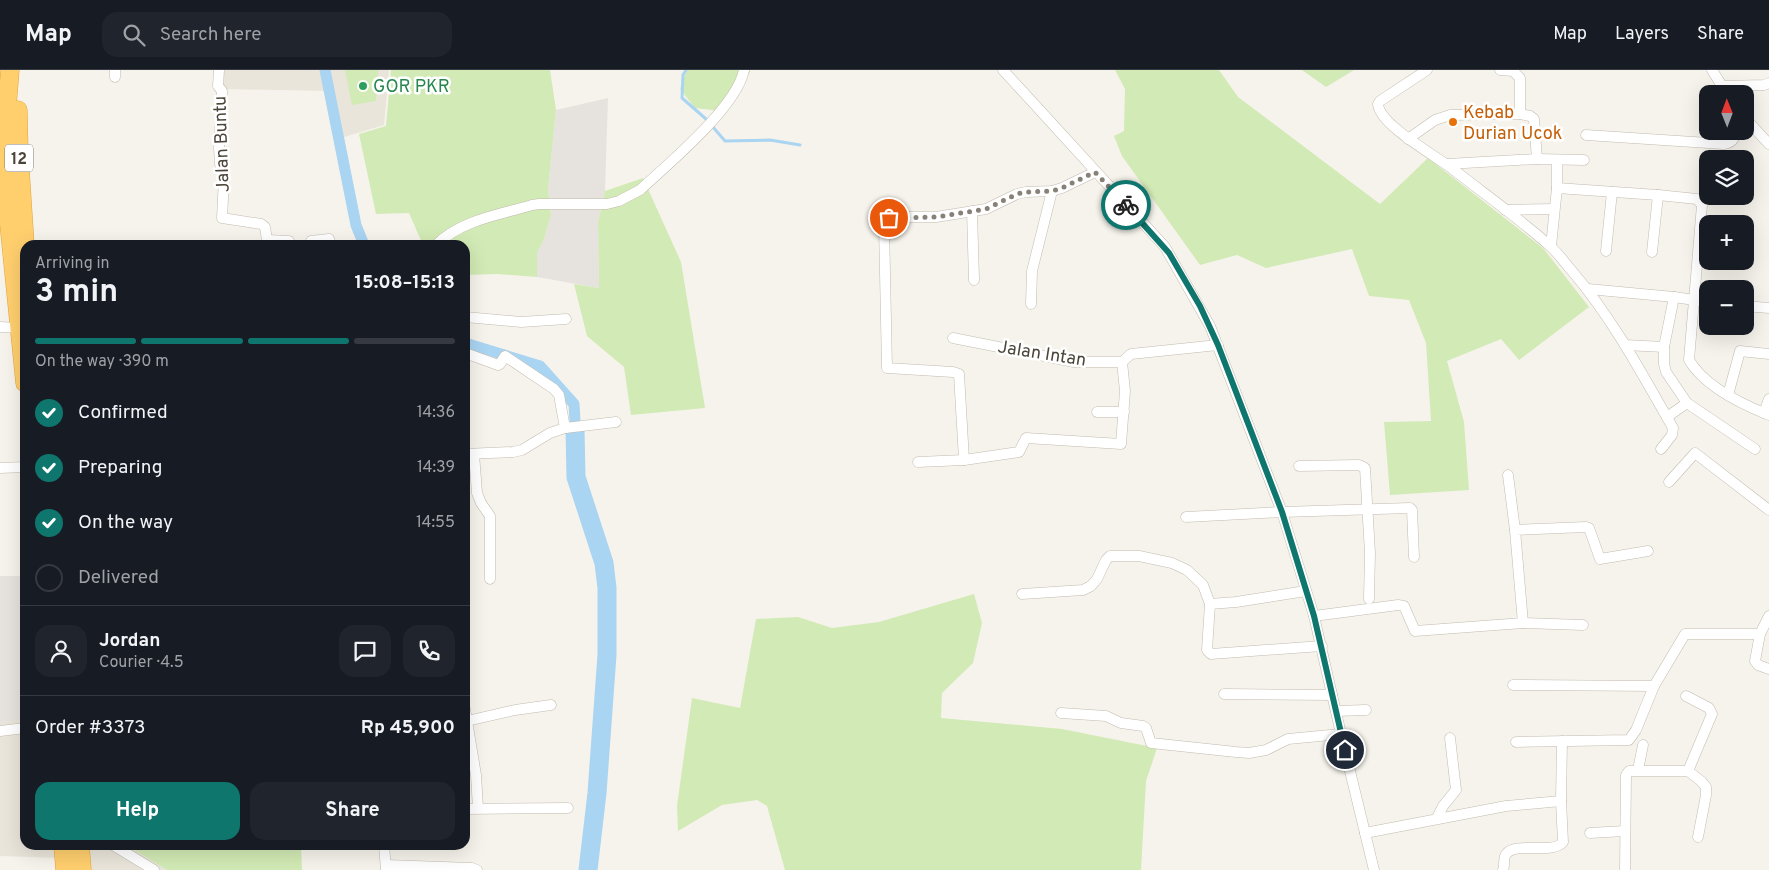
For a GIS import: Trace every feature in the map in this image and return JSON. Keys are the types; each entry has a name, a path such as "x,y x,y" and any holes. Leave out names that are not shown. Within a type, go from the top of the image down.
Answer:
{"highway":[{"name":"12","path":"10,70 3,137 7,204 20,328"},
{"name":"12","path":"21,70 18,140 25,240"},
{"path":"63,850 65,870"},
{"path":"80,850 82,870"}],"street":[{"name":"Jalan Buntu","path":"219,70 218,86 222,91 220,164 224,178 222,218 261,224 265,227 266,240"},
{"path":"442,240 453,231 465,225 532,205 607,204 630,197 640,190 710,123 738,88 744,70"},
{"path":"1003,70 1169,253 1200,306 1218,345 1282,512 1322,646 1374,870"},
{"path":"1427,70 1378,104 1379,109 1408,139 1447,164 1551,246 1588,289 1639,366 1673,428 1673,432 1661,449"},
{"path":"1500,70 1513,71 1520,78 1520,114"},
{"path":"1712,70 1722,85"},
{"path":"1754,86 1769,83"},
{"path":"1408,139 1435,120 1450,115 1520,114 1534,119 1537,159"},
{"path":"1754,128 1769,144"},
{"path":"1586,135 1724,144 1733,140"},
{"path":"1447,164 1537,159 1584,160"},
{"path":"1551,246 1557,188 1557,160"},
{"path":"964,460 959,374 956,372 887,368 884,299 884,225 886,220 892,217 936,217 986,209 1017,194 1052,191 1062,188 1095,172"},
{"path":"1557,188 1697,199 1702,205 1689,360 1702,376 1728,395 1767,414 1769,399"},
{"path":"1031,304 1032,271 1052,191"},
{"path":"1606,251 1612,192"},
{"path":"1652,252 1658,195"},
{"path":"1505,210 1554,210"},
{"path":"972,212 974,280"},
{"path":"1588,289 1674,297 1699,301"},
{"path":"1674,297 1664,347 1666,372 1687,403 1755,449"},
{"path":"1754,307 1769,308"},
{"path":"470,318 521,322 566,319"},
{"path":"0,327 20,328"},
{"name":"Jalan Intan","path":"953,338 1074,362 1122,362 1131,354 1218,345"},
{"path":"1728,395 1742,340"},
{"path":"1625,345 1664,347"},
{"path":"1740,351 1769,354"},
{"path":"470,355 498,365 506,357 554,389 559,395 566,428"},
{"path":"918,462 964,460 1019,452 1026,438 1121,444 1125,384 1122,362"},
{"path":"1667,417 1687,403"},
{"path":"1096,412 1124,412"},
{"path":"470,454 522,450 550,434 566,428 616,422"},
{"path":"1669,482 1695,453 1769,510"},
{"path":"470,459 481,504 490,513 490,579"},
{"path":"1299,466 1363,466 1366,471 1370,553 1369,599"},
{"path":"0,468 20,467"},
{"path":"1508,475 1523,623"},
{"path":"1186,517 1408,508 1412,510 1414,557"},
{"path":"1515,530 1589,528 1600,559 1648,551"},
{"path":"1022,594 1083,590 1091,586 1097,579 1106,560 1110,556 1126,555 1151,558 1181,566 1203,585 1210,604 1207,650 1211,654 1322,646"},
{"path":"1210,604 1236,602 1306,591"},
{"path":"1314,616 1398,605 1404,606 1406,609 1415,631 1523,623 1583,625"},
{"path":"1769,616 1760,634 1754,661 1758,665 1769,668"},
{"path":"1516,742 1629,740 1636,730 1654,686 1683,635 1760,634"},
{"path":"1513,686 1654,686"},
{"path":"1224,694 1332,695"},
{"path":"1686,696 1709,708 1712,714 1688,771"},
{"path":"470,721 515,710 551,705"},
{"path":"1336,711 1366,710"},
{"path":"1061,713 1106,716 1120,723 1142,726 1146,728 1151,742 1249,753 1266,750 1288,739 1341,734"},
{"path":"0,731 20,729"},
{"path":"1437,818 1443,806 1456,790 1450,738"},
{"path":"470,740 476,775 478,808"},
{"path":"1503,870 1507,853 1524,848 1560,846 1563,842 1561,800 1562,741"},
{"path":"1638,770 1643,745"},
{"path":"1625,870 1626,775 1629,771 1688,771 1706,787 1698,837"},
{"path":"1365,833 1506,806 1561,800"},
{"path":"470,809 568,808"},
{"path":"1590,833 1625,832"},
{"path":"121,850 154,870"},
{"path":"384,850 386,868 472,868 477,870"}],"shaded area":[{"path":"220,70 322,70 326,91 223,89"},
{"path":"327,70 389,70 384,125 341,138"},
{"path":"608,98 605,191 598,222 599,288 537,277 537,253 544,239 551,215 548,189 556,110"},
{"path":"0,576 20,576 20,720 0,722"},
{"path":"20,720 20,850 134,850 167,870 60,870 58,858 0,856 0,722"}],"green space":[{"name":"GOR PKR","path":"345,70 378,70 376,101 352,105"},
{"path":"391,70 550,70 556,110 548,189 551,215 544,239 537,253 537,277 497,274 470,275 470,240 421,240 409,213 376,214 359,134 386,126"},
{"path":"687,70 750,70 750,72 721,111 695,108 680,89"},
{"path":"1115,70 1219,70 1238,97 1380,204 1428,158 1543,248 1589,307 1519,360 1501,339 1447,361 1464,422 1469,490 1390,495 1384,422 1431,421 1426,343 1409,300 1369,296 1352,249 1266,268 1237,255 1200,265 1122,156 1114,136 1124,131 1125,89"},
{"path":"1302,70 1354,70 1326,87"},
{"path":"643,178 681,262 705,408 631,415 624,367 587,336 574,284 599,288 598,222 605,191"},
{"path":"974,594 982,623 973,663 942,693 941,718 1062,729 1157,748 1146,781 1141,870 785,870 767,806 757,800 722,805 678,831 677,806 692,698 740,708 756,619 798,617 832,628 879,622"},
{"path":"134,850 301,850 302,870 167,870"}],"waterway":[{"path":"325,70 356,225 362,240"},
{"path":"686,70 683,75 682,98 706,119 725,141 770,140 800,145"},
{"path":"470,345 540,366 574,404 575,421"},
{"path":"575,430 576,477 604,563 607,588 607,655 597,793 588,870"}],"way so far":[{"path":"889,218 950,216 986,209 1017,194 1052,191 1062,188 1095,172 1126,205"}],"place":[{"name":"GOR PKR","path":"363,86"},
{"name":"Kebab Durian Ucok","path":"1453,122"}],"route":[{"path":"1126,205 1169,253 1200,306 1218,345 1282,512 1322,646 1345,750"}]}
